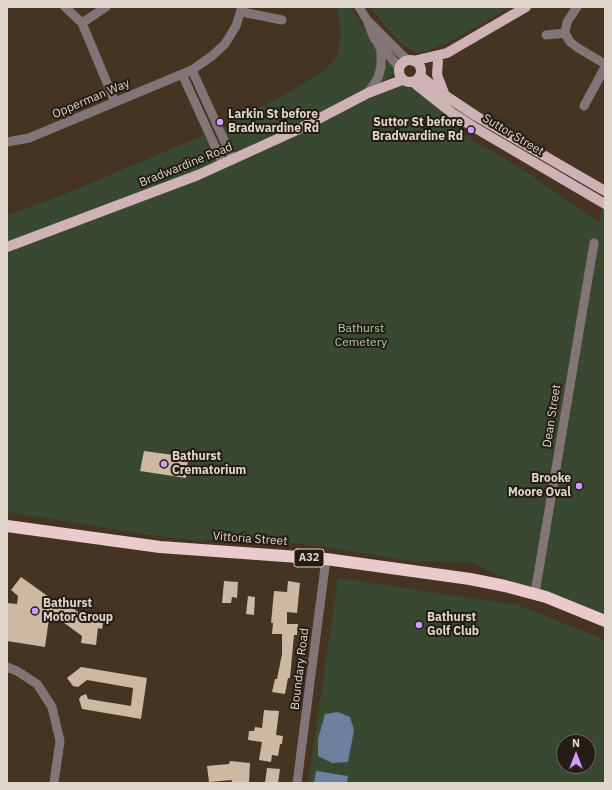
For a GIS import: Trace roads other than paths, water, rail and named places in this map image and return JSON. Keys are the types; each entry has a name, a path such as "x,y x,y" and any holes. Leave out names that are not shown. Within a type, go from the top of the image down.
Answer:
{"highway":[{"name":"Vittoria Street","path":"7,526 153,546 326,559 470,579 535,593 605,621"}],"main road":[{"name":"Bradwardine Road","path":"7,247 198,175 298,130 368,93 404,68 447,53 526,7"},
{"name":"Bradwardine Road","path":"418,77 447,53"},
{"path":"438,61 438,81 446,96"},
{"path":"419,66 418,77 404,68 419,66"},
{"name":"Suttor Street","path":"418,77 476,116 605,192"},
{"name":"Suttor Street","path":"418,77 452,113 605,204"}],"street":[{"path":"65,7 82,23 114,102"},
{"path":"82,23 106,7"},
{"path":"359,7 367,20 374,38 381,50 381,67 378,78 368,93"},
{"path":"577,7 567,22 565,33 570,42 605,65 584,106"},
{"path":"242,10 282,20"},
{"name":"Opperman Way","path":"7,142 29,138 192,70 212,56 225,44 232,35 242,10"},
{"path":"367,20 381,32 404,68"},
{"path":"546,35 565,33"},
{"path":"374,38 404,68"},
{"path":"192,70 228,162"},
{"path":"182,74 228,162"},
{"name":"Dean Street","path":"535,593 594,243"},
{"name":"Boundary Road","path":"297,783 326,559"},
{"path":"7,667 17,671 37,684 52,707 60,741 54,783"}],"water":[{"path":"338,712 350,717 354,730 348,762 332,763 318,756 318,739 325,714"},
{"path":"316,771 348,776 347,783 314,783"}],"place":[{"name":"Larkin St before Bradwardine Rd","path":"220,122"},
{"name":"Suttor St before Bradwardine Rd","path":"471,130"},
{"name":"Bathurst Crematorium","path":"164,464"},
{"name":"Brooke Moore Oval","path":"579,486"},
{"name":"Bathurst Motor Group","path":"35,611"},
{"name":"Bathurst Golf Club","path":"419,625"}],"park label":[{"name":"Bathurst Cemetery","path":"361,336"}]}
